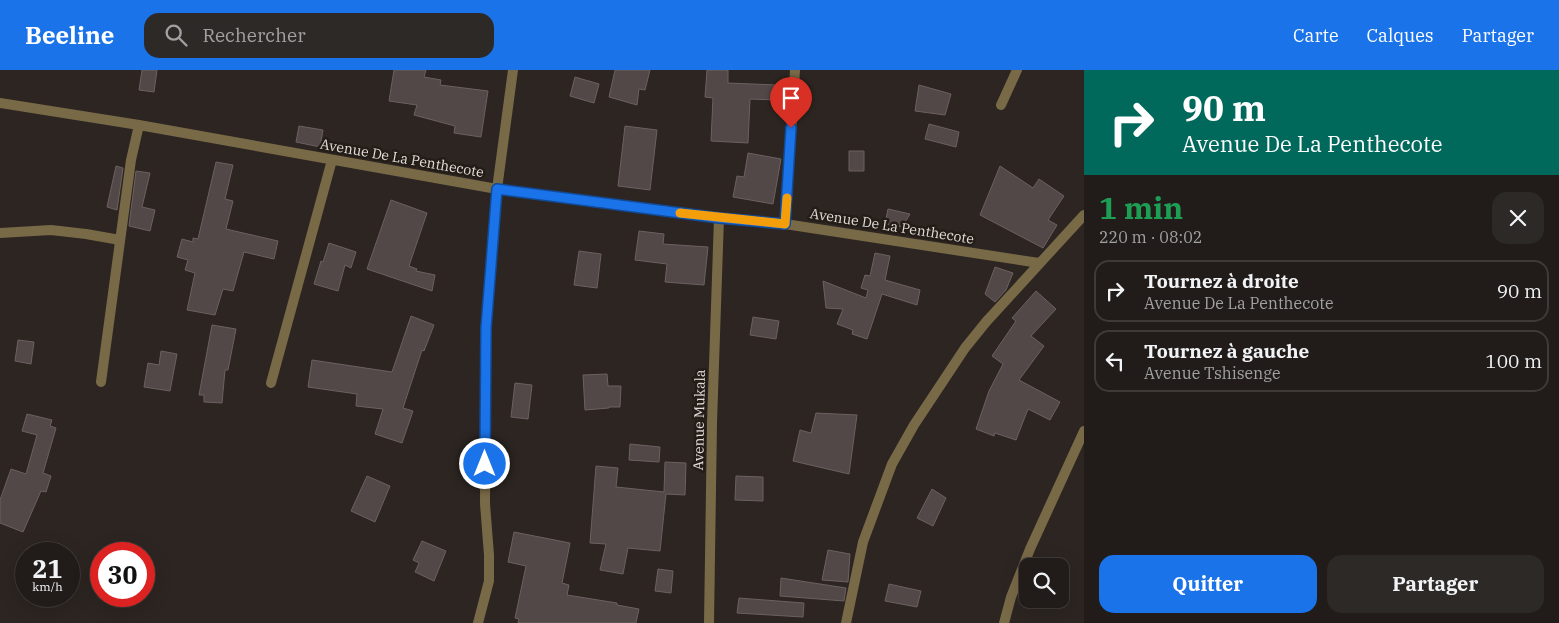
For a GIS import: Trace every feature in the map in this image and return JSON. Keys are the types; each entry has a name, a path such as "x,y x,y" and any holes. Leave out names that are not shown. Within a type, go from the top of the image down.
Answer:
{"street":[{"path":"478,623 489,581 485,504 486,328 497,189 514,70"},
{"path":"785,224 795,70"},
{"path":"1001,105 1017,70"},
{"name":"Avenue De La Penthecote","path":"0,103 139,125 497,189 719,218 785,224 1038,263"},
{"path":"101,382 131,160 139,125"},
{"path":"271,383 332,160"},
{"path":"846,623 863,542 892,464 914,425 965,348 1038,263 1084,215"},
{"name":"Avenue Mukala","path":"709,623 712,423 719,218"},
{"path":"0,234 51,230 120,240"},
{"path":"1004,623 1011,597 1030,549 1084,431"}],"building":[{"path":"142,70 157,70 154,92 139,90"},
{"path":"394,70 426,70 424,77 441,80 440,85 488,91 481,137 454,133 455,126 414,115 417,105 389,101"},
{"path":"615,70 650,70 645,90 639,89 637,105 609,97"},
{"path":"707,70 728,70 728,83 777,85 776,100 750,99 748,143 711,141 713,98 705,97"},
{"path":"575,77 599,84 594,103 570,96"},
{"path":"919,85 951,94 945,115 915,111"},
{"path":"929,124 959,132 956,147 925,139"},
{"path":"299,126 323,130 320,147 296,142"},
{"path":"625,126 657,130 650,190 618,186"},
{"path":"849,151 864,151 864,171 849,171"},
{"path":"748,153 781,159 773,204 733,197 737,176 744,177"},
{"path":"216,162 233,165 225,199 233,201 226,229 278,241 274,259 244,252 233,291 223,289 215,315 187,310 195,273 185,270 188,260 177,257 182,239 193,242 193,238 198,239"},
{"path":"116,166 123,168 117,210 107,207"},
{"path":"1000,166 1033,188 1039,179 1064,196 1048,220 1057,225 1043,248 980,215"},
{"path":"136,171 150,173 142,207 155,210 150,231 129,226"},
{"path":"391,200 427,213 409,266 417,269 416,271 435,275 432,291 367,269"},
{"path":"888,209 910,214 902,227 885,224"},
{"path":"639,231 664,234 663,244 708,247 704,285 665,282 667,264 635,260"},
{"path":"329,243 356,252 351,268 345,265 338,291 314,284"},
{"path":"579,251 601,254 597,288 574,285"},
{"path":"875,253 890,256 885,280 920,290 917,305 882,294 867,339 852,334 853,330 837,324 843,309 826,308 823,281 866,298 868,290 861,288 865,275 870,276"},
{"path":"995,267 1013,273 1006,290 995,302 985,294"},
{"path":"1036,291 1056,309 1031,336 1044,346 1019,380 1060,402 1050,420 1028,409 1016,440 995,433 994,436 976,429 989,391 1003,364 992,356 1016,321 1012,318"},
{"path":"411,316 434,325 424,351 422,350 403,408 413,411 402,443 375,434 383,409 356,406 357,394 308,387 312,360 392,372"},
{"path":"753,317 779,321 776,339 750,335"},
{"path":"212,325 236,329 228,370 225,370 222,403 204,402 204,395 199,395"},
{"path":"18,340 34,342 31,364 15,361"},
{"path":"161,351 177,354 170,391 144,387 148,363 159,365"},
{"path":"607,374 608,386 621,386 620,407 585,410 583,375"},
{"path":"515,383 532,385 528,419 511,417"},
{"path":"816,413 857,415 849,474 793,461 800,430 811,433"},
{"path":"27,414 52,420 50,426 56,428 43,473 51,476 46,492 41,491 23,532 0,523 0,500 11,469 26,474 37,435 22,431"},
{"path":"630,444 660,447 659,462 629,460"},
{"path":"665,462 686,463 685,495 666,494 660,551 628,548 623,574 600,570 606,544 590,543 596,466 618,468 616,487 664,492"},
{"path":"367,476 390,486 375,522 351,511"},
{"path":"736,476 763,477 763,501 735,500"},
{"path":"932,489 946,498 933,526 917,518"},
{"path":"514,532 570,543 562,583 569,585 567,595 617,603 617,605 639,609 636,623 518,623 519,619 515,618 526,566 508,562"},
{"path":"422,541 446,551 434,581 415,572 419,563 413,560"},
{"path":"828,550 850,554 848,582 822,580"},
{"path":"658,569 673,571 671,593 655,591"},
{"path":"781,578 846,588 844,601 780,596"},
{"path":"889,584 921,591 917,607 885,601"},
{"path":"739,598 804,603 803,617 737,613"}],"slow traffic":[{"path":"680,213 785,224 787,198"}],"route":[{"path":"485,464 486,328 497,189 719,218 785,224 791,128"}]}
